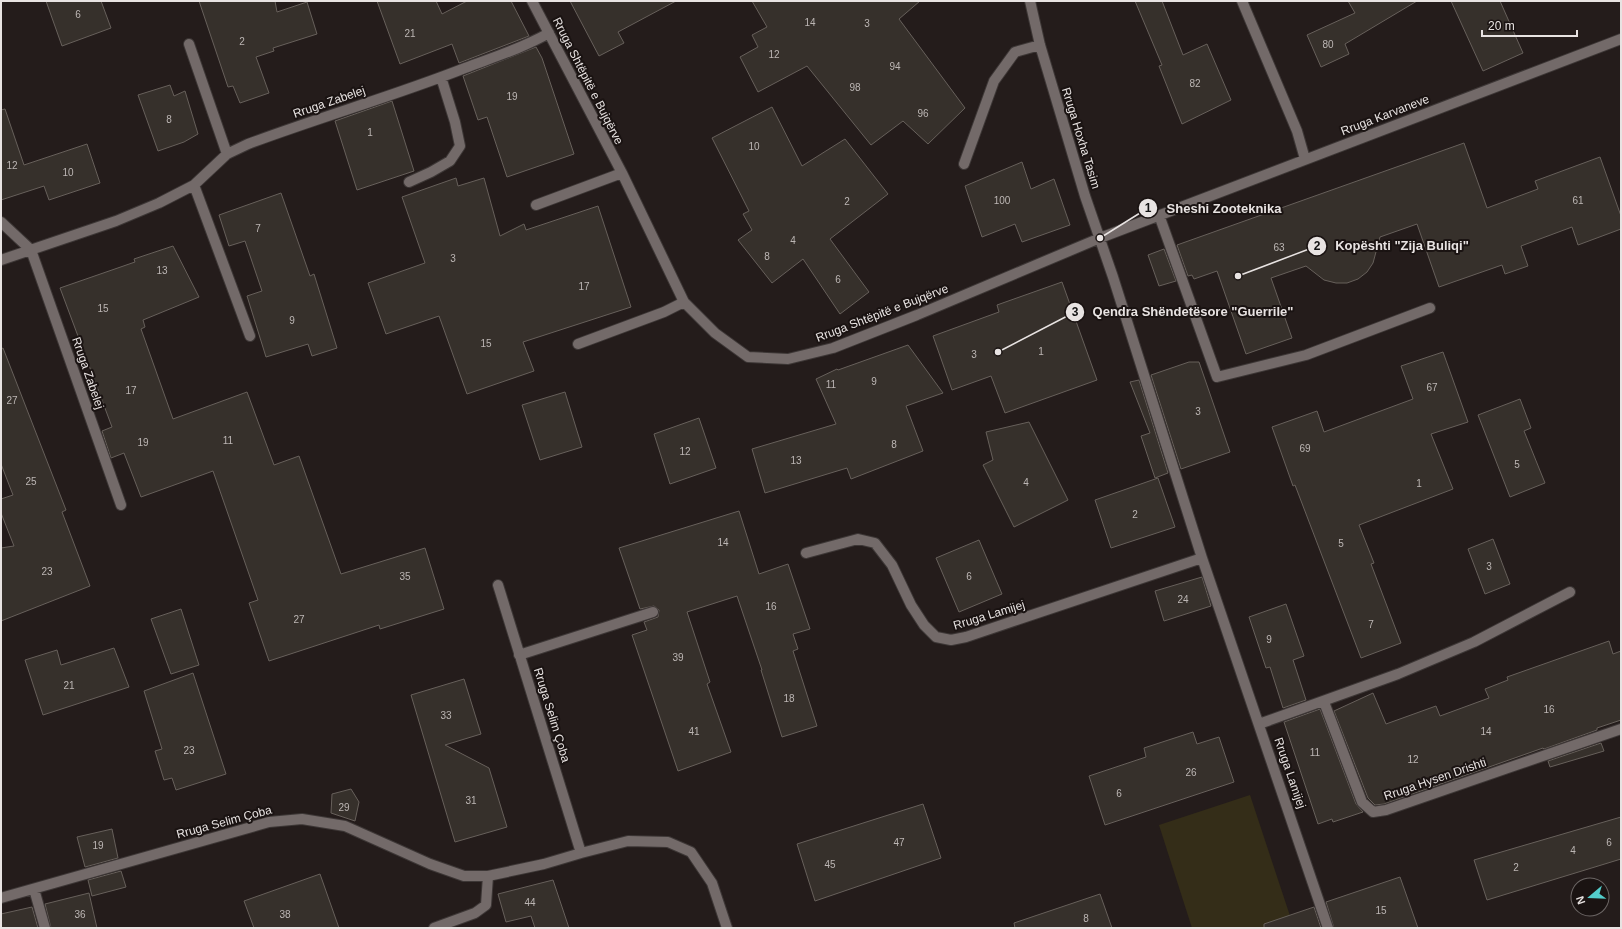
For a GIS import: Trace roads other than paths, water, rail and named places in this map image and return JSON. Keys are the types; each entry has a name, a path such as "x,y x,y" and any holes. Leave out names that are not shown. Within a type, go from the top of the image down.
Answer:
{"street":[{"name":"Rruga Shtëpitë e Bujqërve","path":"532,1 622,173 684,302 715,333 748,357 788,359 833,348 917,315 1100,238"},
{"name":"Rruga Hoxha Tasim","path":"1030,1 1040,45 1085,196 1100,238"},
{"path":"1242,1 1297,131 1305,159"},
{"name":"Rruga Zabelej","path":"1,260 116,221 159,203 194,185 227,154 278,133 441,78 518,48 549,33"},
{"name":"Rruga Karvaneve","path":"1100,238 1621,38"},
{"path":"189,44 227,154"},
{"path":"964,164 994,81 1015,52 1040,45"},
{"path":"409,182 450,161 460,146 455,122 441,78"},
{"path":"536,205 622,173"},
{"path":"194,185 250,336"},
{"path":"1159,215 1217,377 1306,355 1430,308"},
{"name":"Rruga Zabelej","path":"1,222 30,250 121,505"},
{"name":"Rruga Lamijej","path":"1100,238 1202,558 1328,928"},
{"path":"578,344 664,312 684,302"},
{"name":"Rruga Lamijej","path":"806,554 858,539 875,543 892,565 911,606 924,625 936,637 950,640 966,637 1202,558"},
{"name":"Rruga Selim Çoba","path":"498,585 581,853"},
{"path":"1259,724 1324,702 1398,674 1474,642 1570,592"},
{"path":"519,655 653,612"},
{"name":"Rruga Hysen Drishti","path":"1324,702 1362,802 1373,812 1386,810 1621,729"},
{"name":"Rruga Selim Çoba","path":"1,898 270,822 302,819 345,826 430,864 464,876 488,876 544,864 628,841 668,842 691,852 712,883 727,928"},
{"path":"434,928 475,913 486,905 488,876"},
{"path":"34,888 45,928"}],"place":[{"name":"Sheshi Zooteknika","path":"1100,238"},
{"name":"Kopështi \"Zija Buliqi\"","path":"1238,276"},
{"name":"Qendra Shëndetësore \"Guerrile\"","path":"998,352"}]}
